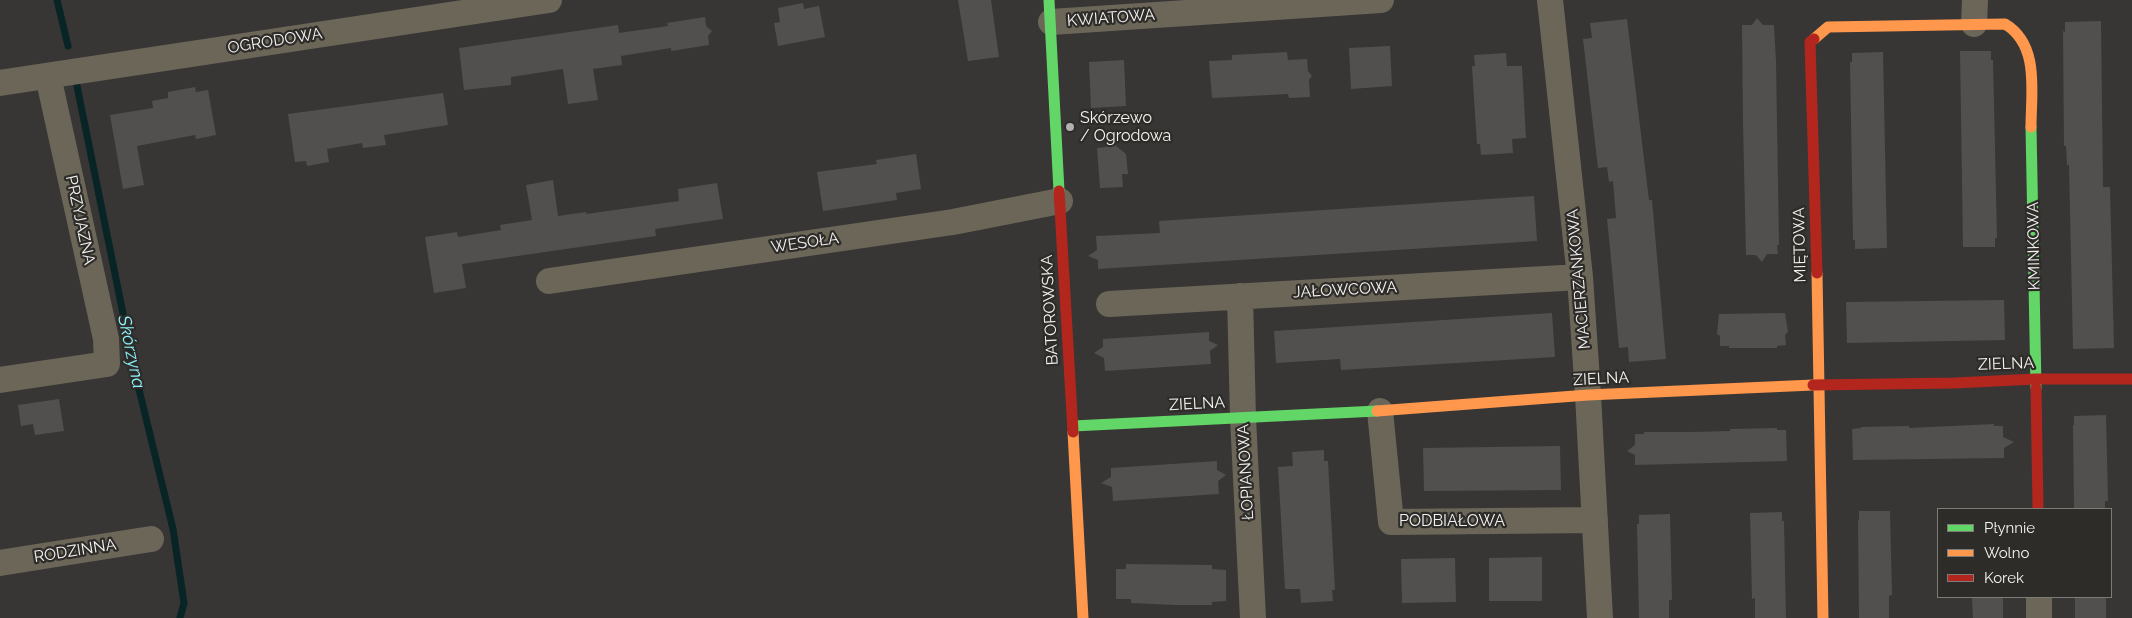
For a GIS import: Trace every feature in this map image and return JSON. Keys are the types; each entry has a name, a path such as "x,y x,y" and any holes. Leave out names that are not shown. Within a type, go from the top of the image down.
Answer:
{"street":[{"name":"OGRODOWA","path":"0,83 550,0"},
{"name":"KWIATOWA","path":"1050,11 1381,0"},
{"name":"MACIERZANKOWA","path":"1550,0 1580,277 1600,618"},
{"name":"BATOROWSKA","path":"1050,11 1083,618"},
{"name":"KMINKOWA","path":"1975,12 2015,30 2023,39 2030,57 2038,508"},
{"name":"MIĘTOWA","path":"1823,618 1820,384 1810,42 1828,27 1975,12"},
{"name":"PRZYJAZNA","path":"0,380 107,364 106,339 48,76"},
{"name":"WESOŁA","path":"549,281 953,222 1060,201"},
{"name":"JAŁOWCOWA","path":"1110,304 1580,277"},
{"name":"ŁOPIANOWA","path":"1240,296 1243,418 1253,618"},
{"name":"ZIELNA","path":"1073,426 1380,411 1588,395 1820,384 1955,383 2036,379 2132,379"},
{"name":"PODBIAŁOWA","path":"1380,411 1391,522 1595,520"},
{"name":"RODZINNA","path":"0,563 151,539"},
{"path":"2039,598 2039,618"}],"building":[{"path":"958,0 991,0 999,57 968,61"},
{"path":"803,3 804,9 819,6 825,37 778,46 774,23 780,22 778,8"},
{"path":"705,17 706,26 712,31 708,36 709,45 671,51 671,48 621,56 622,65 593,69 598,100 568,104 563,69 511,77 511,85 464,90 459,48 618,25 619,33 668,26 667,23"},
{"path":"1757,18 1763,25 1774,25 1776,61 1779,245 1777,245 1778,254 1767,254 1762,262 1756,255 1746,255 1743,124 1742,25 1752,25"},
{"path":"1627,19 1649,200 1652,200 1666,359 1629,362 1628,347 1619,348 1607,219 1616,218 1613,181 1609,182 1607,167 1598,168 1583,39 1592,38 1590,23"},
{"path":"2101,21 2103,187 2110,187 2114,348 2073,349 2069,165 2067,165 2066,146 2064,146 2063,31 2065,32 2065,22"},
{"path":"1390,46 1392,86 1351,89 1349,48"},
{"path":"1960,51 1991,51 1991,60 1993,60 1997,238 1995,238 1995,247 1963,247"},
{"path":"1287,52 1288,60 1307,59 1308,71 1312,76 1309,80 1310,97 1289,98 1288,94 1212,98 1209,61 1232,60 1232,55"},
{"path":"1883,52 1887,248 1855,249 1855,240 1853,240 1850,62 1852,62 1852,53"},
{"path":"1506,53 1507,66 1522,66 1526,138 1512,139 1513,153 1481,155 1480,144 1477,144 1472,66 1475,66 1474,55"},
{"path":"1124,60 1126,106 1091,108 1089,62"},
{"path":"195,87 196,92 208,90 216,135 196,139 195,135 137,146 144,185 123,189 110,115 153,108 152,101 168,98 168,92"},
{"path":"443,93 448,125 384,135 386,145 363,148 362,143 327,149 329,162 307,166 306,161 295,162 288,114"},
{"path":"1111,142 1126,154 1128,174 1122,174 1123,187 1100,188 1097,148 1106,147"},
{"path":"916,154 921,189 896,193 897,200 823,211 817,172 877,164 876,160"},
{"path":"553,180 558,216 679,201 678,189 717,183 723,219 655,229 656,236 462,264 466,288 434,293 425,237 457,232 458,237 501,230 500,225 532,220 526,185"},
{"path":"1534,196 1537,241 1098,269 1098,260 1088,256 1097,250 1096,236 1160,233 1159,221"},
{"path":"2004,300 2005,340 1847,343 1846,302"},
{"path":"1552,313 1555,357 1341,370 1340,359 1276,363 1274,331"},
{"path":"1785,313 1788,332 1785,335 1786,345 1777,346 1777,348 1729,348 1729,346 1720,346 1720,336 1717,334 1719,314"},
{"path":"1209,332 1209,341 1218,345 1210,351 1211,364 1105,371 1104,358 1094,353 1103,347 1103,339"},
{"path":"59,399 64,431 35,435 33,424 21,426 18,405"},
{"path":"2106,415 2108,501 2105,501 2105,508 2074,508 2074,416"},
{"path":"1994,424 1994,426 2003,426 2003,437 2014,442 2004,448 2004,458 1853,460 1852,429 1861,427 1909,426 1909,428"},
{"path":"1777,428 1777,430 1786,430 1787,461 1635,465 1635,455 1627,451 1635,445 1635,434 1644,434 1644,432 1730,431 1730,429"},
{"path":"1560,446 1561,490 1424,491 1423,448"},
{"path":"1324,450 1324,461 1328,461 1335,590 1332,590 1333,601 1301,603 1300,589 1285,589 1278,467 1293,466 1292,452"},
{"path":"1217,461 1217,470 1226,475 1218,481 1219,494 1113,501 1112,487 1101,483 1111,477 1111,468"},
{"path":"1859,511 1890,511 1892,595 1889,596 1889,618 1859,618"},
{"path":"1782,512 1782,521 1784,521 1786,618 1755,618 1755,598 1752,599 1750,513"},
{"path":"1670,514 1672,600 1669,600 1669,618 1639,618 1637,524 1639,524 1639,515"},
{"path":"1542,557 1542,601 1489,601 1489,558"},
{"path":"1455,558 1456,602 1402,603 1401,559"},
{"path":"1126,564 1212,565 1212,569 1226,570 1226,601 1212,602 1212,605 1175,605 1131,603 1131,599 1116,599 1116,569 1126,569"},
{"path":"1972,598 2003,598 2003,618 1973,618"},
{"path":"2075,598 2106,598 2106,618 2075,618"}],"waterway":[{"name":"Skórzyna","path":"57,0 68,46"},
{"name":"Skórzyna","path":"77,86 135,373 173,529 184,603 180,618"}],"traffic: fast":[{"path":"1049,0 1059,191"},
{"path":"2031,127 2036,388"},
{"path":"1073,426 1377,411"}],"traffic: slow":[{"path":"1814,39 1828,27 2005,24 2016,33 2024,44 2029,57 2032,85 2031,127"},
{"path":"1817,273 1823,618"},
{"path":"1377,411 1588,395 1813,385"},
{"path":"1073,432 1083,618"}],"traffic: jam":[{"path":"1814,39 1810,42 1817,273"},
{"path":"1059,191 1073,432"},
{"path":"1813,385 1955,383 2036,379 2132,379"},
{"path":"2036,388 2038,508"}],"place":[{"name":"Skórzewo / Ogrodowa","path":"1070,127"}]}
